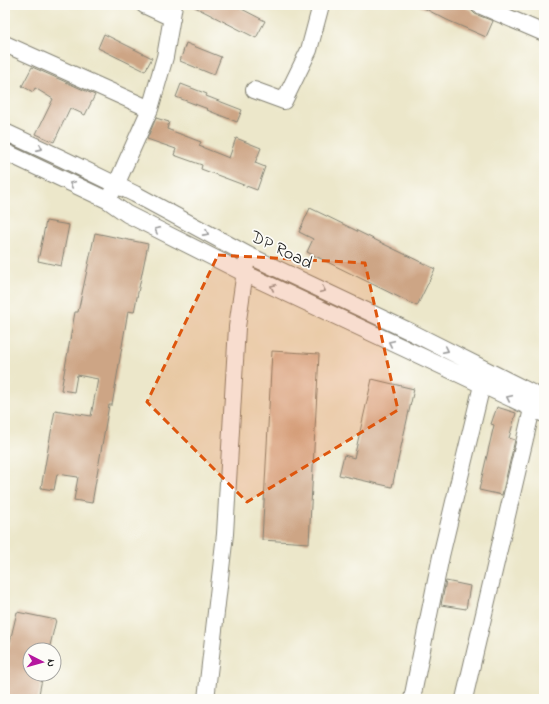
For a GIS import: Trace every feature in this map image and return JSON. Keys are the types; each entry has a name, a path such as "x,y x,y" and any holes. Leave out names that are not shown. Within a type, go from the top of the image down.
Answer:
{"street":[{"path":"107,200 116,185 150,109 165,57 173,12 144,5"},
{"path":"254,90 284,100 309,50 321,5"},
{"path":"479,5 544,33"},
{"path":"5,44 150,109"},
{"name":"DP Road","path":"5,132 116,185 248,255 411,332 540,407"},
{"path":"5,152 107,200 128,214 244,274 482,385 540,407 464,699"},
{"path":"206,699 225,534 237,327 248,255"},
{"path":"412,699 441,556 482,385"}],"highlighted area":[{"path":"218,255 365,263 398,410 247,502 147,402"}],"building":[{"path":"191,5 234,5 265,21 256,38"},
{"path":"418,5 461,5 471,10 475,14 493,21 486,37 447,20"},
{"path":"104,34 152,58 145,71 98,48"},
{"path":"186,43 221,57 214,75 180,61"},
{"path":"32,67 95,95 85,115 70,108 54,142 36,134 53,99 35,88 33,92 22,86"},
{"path":"181,84 207,94 206,96 242,110 237,122 176,97"},
{"path":"156,118 169,122 167,129 201,142 199,146 229,158 236,138 261,148 255,163 265,167 257,190 201,169 202,165 174,155 176,149 147,139"},
{"path":"310,208 435,269 417,306 307,252 313,239 299,232"},
{"path":"46,221 69,225 61,266 38,261"},
{"path":"95,233 148,244 134,312 128,311 112,405 109,405 92,503 74,500 78,477 57,474 54,490 41,488 55,410 91,416 98,379 77,375 74,392 61,390 75,312 78,312"},
{"path":"272,351 319,354 309,543 262,540"},
{"path":"372,379 414,389 392,487 339,475 344,455 354,458"},
{"path":"497,407 516,413 509,438 515,440 502,495 479,490 494,425 491,424"},
{"path":"446,581 470,586 466,609 441,605"},
{"path":"17,612 56,620 51,642 22,642 22,682 41,682 38,699 5,699 5,662"}]}
